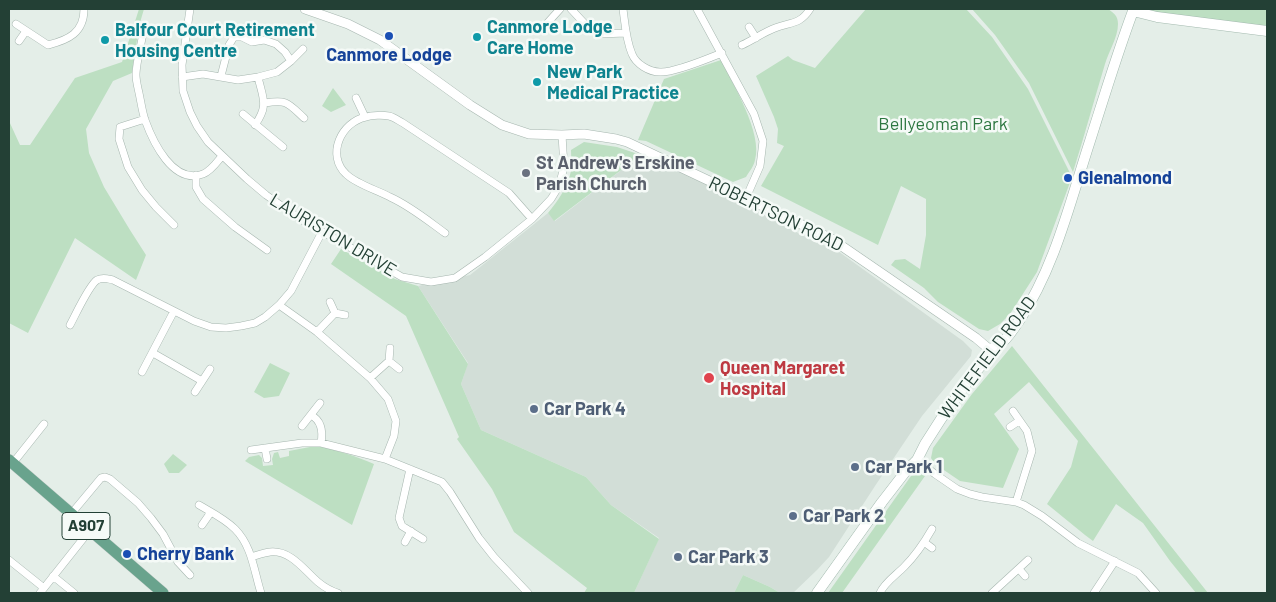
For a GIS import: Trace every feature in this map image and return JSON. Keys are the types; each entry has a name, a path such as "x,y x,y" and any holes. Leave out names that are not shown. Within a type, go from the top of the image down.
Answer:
{"main road":[{"path":"1130,10 1157,17 1267,30"},
{"name":"WHITEFIELD ROAD","path":"817,593 882,502 917,460 941,419 968,381 986,360 989,349 1000,345 1024,313 1043,277 1058,240 1120,47 1130,10"},
{"name":"A907","path":"11,461 163,593"}],"street":[{"path":"16,24 48,45 66,40 78,31 84,18 84,9"},
{"name":"LAURISTON DRIVE","path":"190,9 182,65 183,91 190,112 208,142 266,195 302,220 402,277 431,282 455,278 485,257 532,219 551,199 560,186 564,167 562,135"},
{"name":"ROBERTSON ROAD","path":"305,9 348,24 380,40 502,125 529,134 584,134 627,142 830,238 989,349"},
{"path":"541,30 560,9"},
{"path":"571,9 584,23 599,34 626,33"},
{"path":"623,9 626,33 632,54 637,62 647,69 669,72 722,53"},
{"path":"698,9 754,114 763,141 760,166 746,198"},
{"path":"742,45 775,28 796,22 803,18 810,9"},
{"path":"749,27 756,38"},
{"path":"19,41 26,31"},
{"path":"143,33 136,75 145,119 157,146 172,167 185,175 202,174 209,170 222,156"},
{"path":"221,76 229,45 234,37 242,37 252,42 264,40 276,44 291,61"},
{"path":"182,76 204,74 238,80 258,77 278,72 303,49"},
{"path":"256,125 264,109 258,77"},
{"path":"356,98 365,117"},
{"path":"264,103 279,100 286,102 304,118"},
{"path":"243,114 283,147"},
{"path":"445,233 408,206 350,177 344,172 337,157 336,149 338,140 345,129 365,117 390,116 509,193 532,219"},
{"path":"145,119 120,127 119,139 128,166 142,190 174,226"},
{"path":"196,175 196,187 203,199 235,227 267,250"},
{"path":"70,326 91,287 96,281 104,278 113,280 194,321 211,327 226,328 255,322 266,317 291,291 322,232"},
{"path":"330,302 335,313"},
{"path":"279,305 317,332 370,378 388,399 396,421 394,436 385,459"},
{"path":"142,372 174,311"},
{"path":"317,332 335,313"},
{"path":"335,313 345,314"},
{"path":"370,378 388,362 390,348"},
{"path":"153,353 202,381"},
{"path":"388,362 399,369"},
{"path":"195,392 210,369"},
{"path":"302,426 320,402"},
{"path":"1013,411 1027,431 1032,451 1016,502"},
{"path":"311,415 316,418 323,431 321,443"},
{"path":"1010,427 1019,421"},
{"path":"11,461 44,424"},
{"path":"251,450 302,443 321,443 385,459 442,482 479,538 498,562 528,593"},
{"path":"265,448 267,459"},
{"path":"917,460 935,474 970,494 1024,505 1078,543 1138,573 1156,593"},
{"path":"410,469 398,518 402,526 423,539"},
{"path":"71,514 101,478 110,479 138,503 151,518 164,534 178,562 190,574"},
{"path":"199,505 234,528 246,545 261,593"},
{"path":"202,525 211,512"},
{"path":"880,593 883,587 905,566 932,529"},
{"path":"9,560 42,591 90,530"},
{"path":"405,542 411,532"},
{"path":"924,542 932,548"},
{"path":"251,557 269,552 285,554 295,560 319,582 338,593"},
{"path":"992,593 1028,560"},
{"path":"1094,593 1115,561"},
{"path":"1019,569 1025,576"},
{"path":"53,576 74,593"}],"shaded area":[{"name":"Queen Margaret Hospital","path":"641,155 691,176 817,243 835,249 963,341 972,350 971,356 922,416 829,557 793,593 780,593 743,575 734,593 634,593 659,538 611,505 586,477 481,430 461,384 468,363 418,286 470,275 548,213 555,221"}],"green space":[{"path":"139,9 144,9 139,26 132,73 113,81 86,129 89,153 104,187 146,255 136,280 75,238 28,333 9,323 9,121 20,145 30,145 75,78 122,62"},
{"name":"Bellyeoman Park","path":"866,9 966,9 992,37 1028,89 1072,177 1037,272 1010,314 1000,324 988,331 979,329 938,302 924,288 891,265 895,260 905,259 920,269 926,235 926,199 901,186 878,245 761,186 784,146 777,143 778,129 756,76 788,56 793,60 815,68"},
{"path":"972,9 1108,9 1114,13 1118,21 1117,34 1105,64 1073,172 1029,83 995,35"},
{"path":"1142,9 1267,9 1267,26 1148,11"},
{"path":"721,60 746,109 755,137 756,149 753,167 746,177 733,182 646,141 638,140 664,79"},
{"path":"333,88 346,105 331,112 322,106"},
{"path":"584,142 617,147 641,155 554,221 548,213 559,198 570,177 571,150"},
{"path":"341,249 395,279 418,286 468,364 461,384 481,430 586,477 611,505 659,539 634,593 584,593 587,588 514,532 492,489 457,439 459,437 406,316 331,264"},
{"path":"1012,346 1208,593 1196,593 1143,523 1116,504 1093,541 1047,504 1071,467 1078,441 1029,382 994,414 1019,449 1003,488 960,481 935,464 931,458 933,448 972,394"},
{"path":"270,363 290,373 279,396 264,398 254,392"},
{"path":"315,446 345,453 374,464 352,525 245,461 249,457 259,455 262,458 263,466 273,465 274,453 278,452 280,458 289,456 289,451"},
{"path":"173,454 187,465 179,473 169,473 164,464"},
{"path":"920,473 925,476 842,593 828,593 911,476"},
{"path":"743,575 770,587 780,593 734,593"}],"place":[{"name":"Canmore Lodge","path":"389,36"},
{"name":"Canmore Lodge Care Home","path":"477,37"},
{"name":"Balfour Court Retirement Housing Centre","path":"105,40"},
{"name":"New Park Medical Practice","path":"537,82"},
{"name":"St Andrew's Erskine Parish Church","path":"526,173"},
{"name":"Glenalmond","path":"1068,178"},
{"name":"Queen Margaret Hospital","path":"709,378"},
{"name":"Car Park 4","path":"534,409"},
{"name":"Car Park 1","path":"855,467"},
{"name":"Car Park 2","path":"793,516"},
{"name":"Cherry Bank","path":"127,554"},
{"name":"Car Park 3","path":"678,557"}]}
